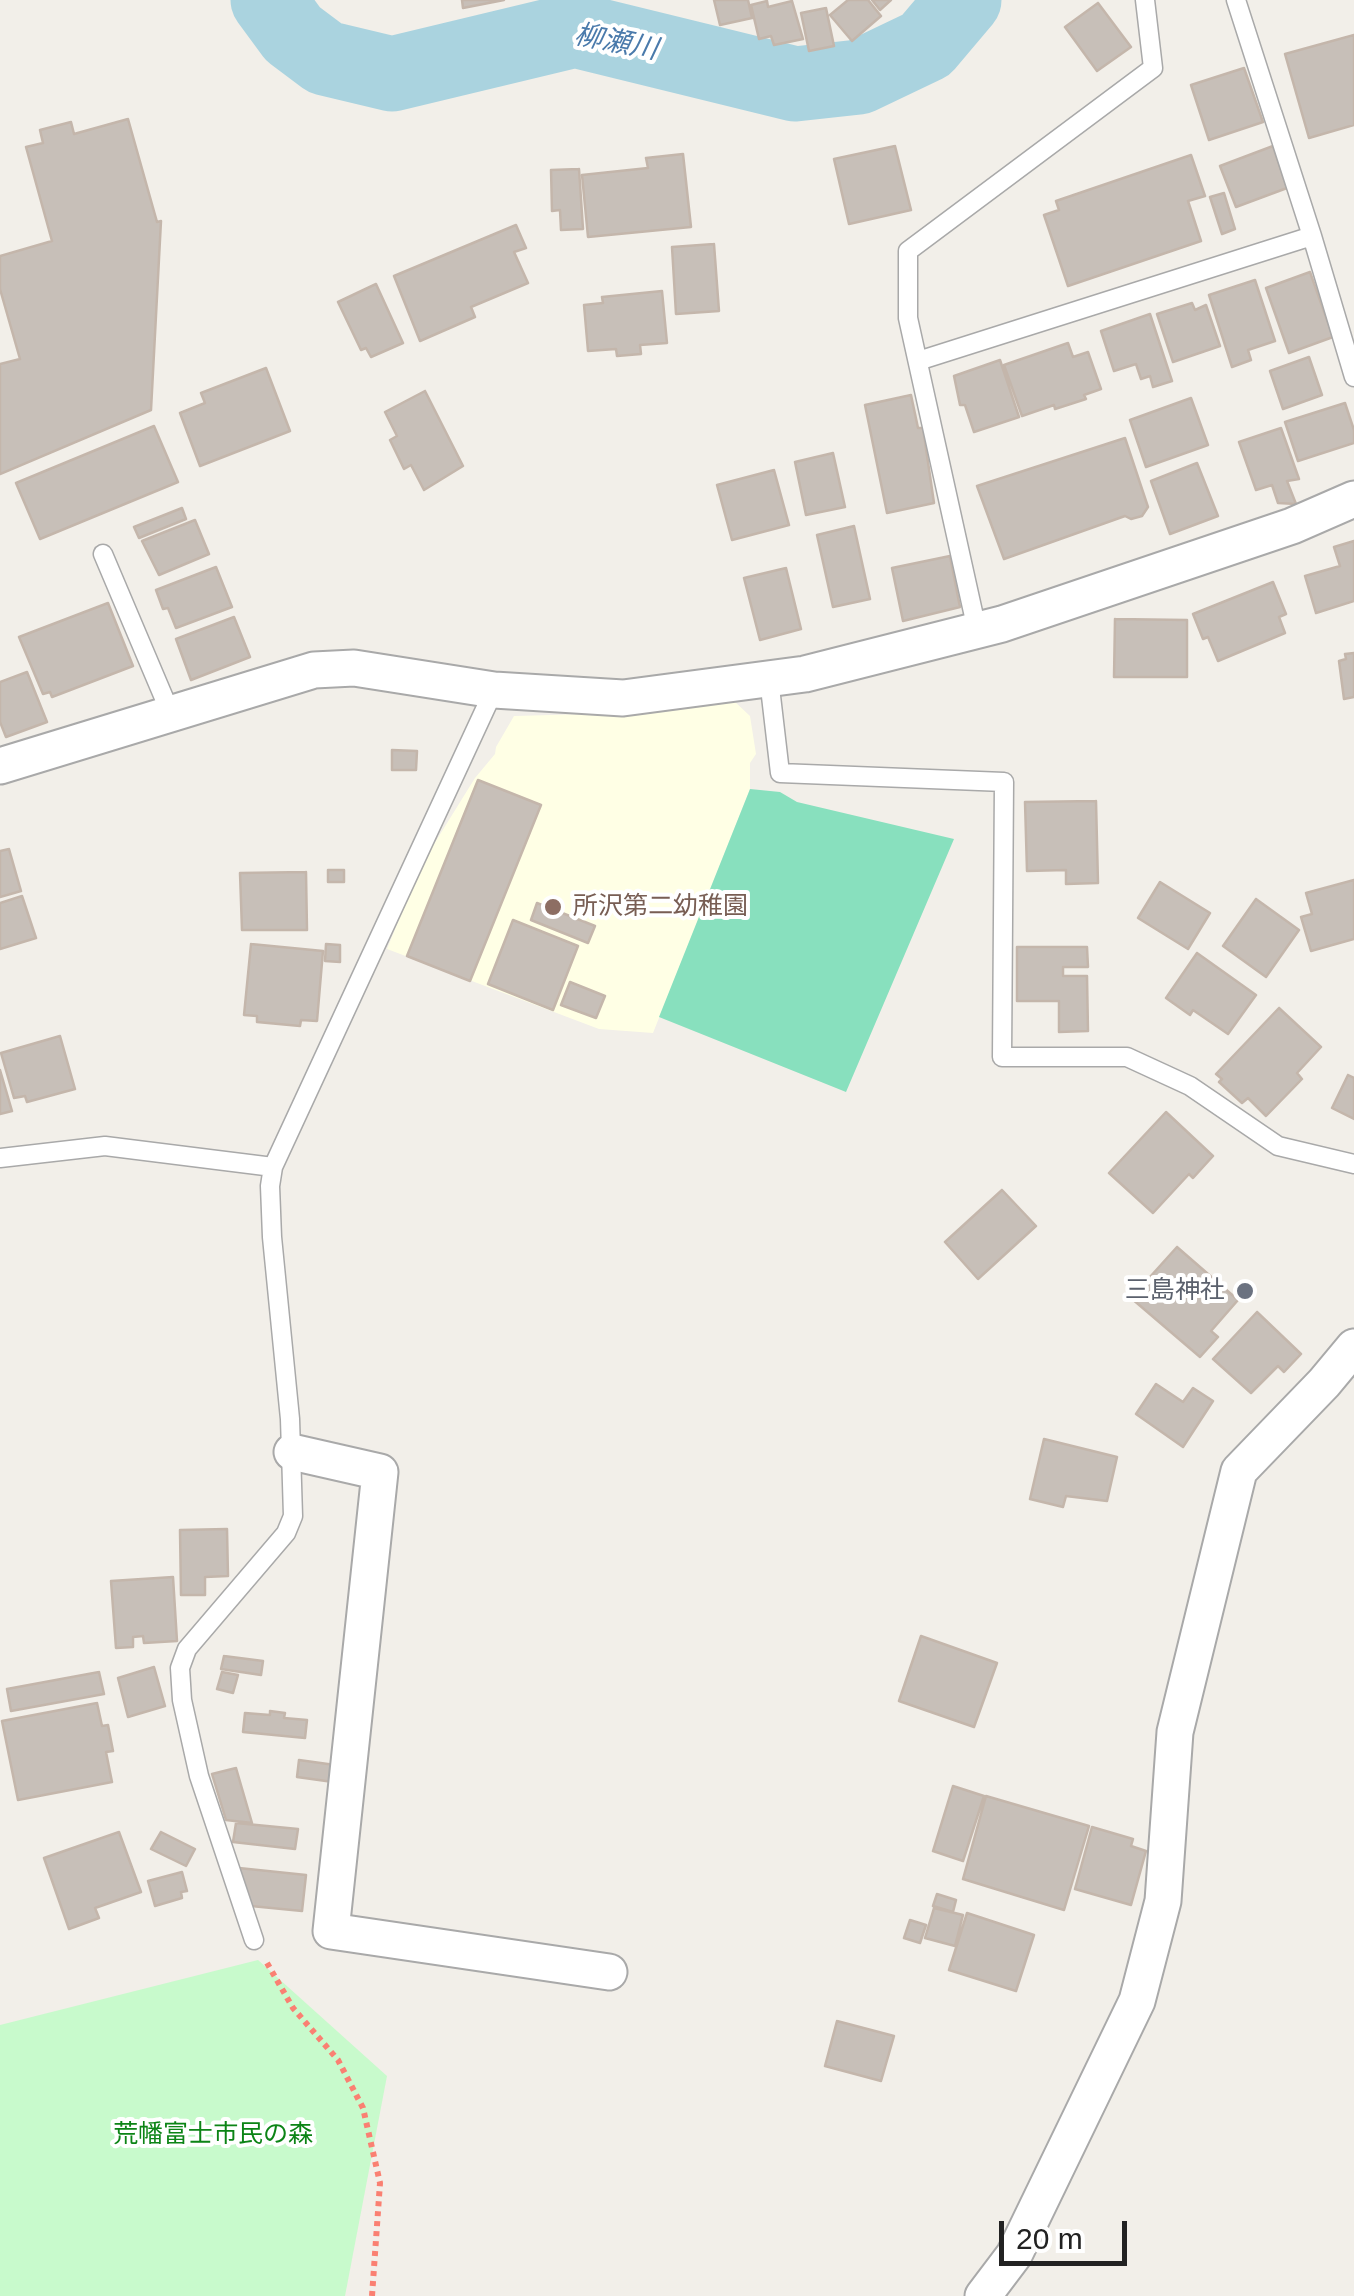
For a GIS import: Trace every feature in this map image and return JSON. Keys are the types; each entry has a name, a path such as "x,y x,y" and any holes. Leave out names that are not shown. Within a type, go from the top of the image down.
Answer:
{"street":[{"path":"0,766 314,670 354,668 494,690 624,698 805,674 977,630 1292,526 1354,499"},
{"path":"983,2296 1014,2254 1137,2000 1163,1900 1175,1732 1239,1471 1324,1384 1354,1347"},
{"path":"292,1452 380,1472 331,1931 608,1972"}],"lane":[{"path":"977,630 908,318 908,251 1153,68 1145,0"},
{"path":"1236,0 1354,377"},
{"path":"918,361 1312,236"},
{"path":"103,554 170,712"},
{"path":"768,679 780,773 1004,782 1002,1057 1128,1057 1190,1086 1278,1146 1354,1164"},
{"path":"254,1940 199,1776 182,1700 180,1668 187,1650 286,1533 293,1516 292,1452 272,1237 273,1167 494,690"},
{"path":"0,1158 105,1146 273,1167"}],"path":[{"path":"254,1940 293,2008 338,2060 363,2108 380,2183 372,2296"}],"shaded area":[{"name":"所沢第二幼稚園","path":"734,701 750,716 756,754 750,763 750,789 653,1033 599,1029 387,949 421,865 475,778 495,754 514,716 627,713"}],"green space":[{"path":"750,789 780,792 797,802 954,839 846,1092 659,1017"},
{"name":"荒幡富士市民の森","path":"258,1960 387,2076 345,2296 0,2296 0,2025"}],"building":[{"path":"462,0 504,0 463,8"},
{"path":"714,0 748,0 752,18 720,25"},
{"path":"848,0 868,0 881,16 852,41 830,15"},
{"path":"872,0 891,0 880,10"},
{"path":"767,1 768,7 792,1 803,39 774,45 771,36 759,39 751,5"},
{"path":"1098,3 1131,47 1097,71 1065,27"},
{"path":"826,8 834,46 809,51 801,13"},
{"path":"1354,35 1354,125 1309,138 1285,54"},
{"path":"1244,68 1263,122 1209,140 1191,85"},
{"path":"128,119 157,222 161,221 151,410 0,474 0,364 20,359 0,289 0,256 52,241 26,147 43,143 40,130 71,122 74,134"},
{"path":"895,146 911,210 849,224 834,159"},
{"path":"1273,146 1287,188 1236,207 1220,166"},
{"path":"683,154 691,227 588,237 582,175 648,168 646,158"},
{"path":"1191,155 1205,196 1188,201 1201,241 1068,286 1044,215 1059,210 1056,201"},
{"path":"579,169 583,229 561,230 560,210 552,211 551,170"},
{"path":"1224,193 1235,229 1222,234 1210,197"},
{"path":"516,225 526,248 514,252 528,283 471,307 475,317 420,341 394,276"},
{"path":"714,244 719,311 676,314 672,247"},
{"path":"1310,272 1333,337 1289,353 1266,288"},
{"path":"1255,280 1275,341 1248,350 1251,360 1232,367 1209,295"},
{"path":"376,284 403,343 371,357 366,348 361,350 338,302"},
{"path":"662,291 667,343 640,345 641,354 617,356 616,349 588,351 584,305 603,303 602,297"},
{"path":"1192,303 1195,310 1206,305 1220,346 1173,362 1157,314"},
{"path":"1150,314 1172,381 1153,387 1150,376 1141,379 1136,364 1114,371 1101,331"},
{"path":"1068,343 1073,357 1088,352 1101,389 1084,395 1086,399 1022,416 1004,365"},
{"path":"1309,357 1322,395 1283,409 1270,371"},
{"path":"1000,360 1019,417 974,432 965,405 960,405 954,376"},
{"path":"266,368 290,431 200,466 180,413 205,403 201,393"},
{"path":"425,391 463,466 424,490 411,465 404,469 390,440 397,436 385,412"},
{"path":"911,395 918,428 923,428 934,503 887,513 865,405"},
{"path":"1191,398 1208,445 1146,467 1130,420"},
{"path":"1345,403 1354,443 1298,461 1285,422"},
{"path":"154,426 178,482 40,539 16,483"},
{"path":"1281,428 1299,479 1287,481 1296,504 1278,503 1272,485 1256,490 1239,442"},
{"path":"1125,438 1148,507 1142,516 1125,516 1004,559 977,486"},
{"path":"833,453 845,507 806,515 795,462"},
{"path":"1197,463 1218,516 1170,534 1151,481"},
{"path":"774,470 789,525 732,540 717,485"},
{"path":"182,508 186,519 139,538 134,527"},
{"path":"195,520 209,554 159,575 142,541"},
{"path":"854,526 870,599 833,607 817,535"},
{"path":"1354,541 1354,601 1316,613 1305,576 1340,566 1334,547"},
{"path":"950,556 960,607 903,621 892,568"},
{"path":"216,567 232,607 176,628 156,590"},
{"path":"786,568 801,629 760,640 744,578"},
{"path":"1273,582 1286,614 1279,617 1285,633 1218,661 1193,614"},
{"path":"108,603 133,666 52,697 50,692 43,694 19,637"},
{"path":"234,617 250,657 191,680 176,639"},
{"path":"1115,619 1187,620 1187,677 1114,677"},
{"path":"1354,653 1354,697 1344,699 1339,661 1346,659 1345,654"},
{"path":"27,672 47,722 6,737 0,722 0,682"},
{"path":"392,750 417,751 416,770 392,770"},
{"path":"478,780 541,805 470,981 407,956"},
{"path":"1096,801 1098,883 1066,884 1066,870 1027,871 1025,802"},
{"path":"9,849 21,891 0,897 0,851"},
{"path":"328,870 344,870 344,882 328,882"},
{"path":"306,872 307,930 242,930 240,873"},
{"path":"1354,880 1354,939 1311,951 1301,917 1312,914 1306,893"},
{"path":"1160,882 1210,913 1188,949 1138,918"},
{"path":"22,896 36,938 0,949 0,903"},
{"path":"1256,899 1299,930 1266,977 1223,946"},
{"path":"537,903 595,926 588,943 531,920"},
{"path":"513,920 578,946 553,1010 488,984"},
{"path":"251,944 323,951 317,1021 301,1020 300,1026 257,1022 257,1016 244,1015"},
{"path":"326,944 340,945 340,962 325,961"},
{"path":"1017,947 1087,947 1088,967 1063,967 1063,976 1087,976 1088,1031 1059,1032 1059,1001 1017,1001"},
{"path":"1197,953 1256,995 1228,1034 1193,1010 1190,1015 1166,998"},
{"path":"570,982 605,996 596,1018 561,1005"},
{"path":"1279,1008 1321,1047 1297,1073 1302,1079 1266,1116 1248,1098 1242,1103 1219,1082 1222,1079 1216,1074"},
{"path":"60,1036 75,1089 27,1102 25,1096 14,1098 1,1053"},
{"path":"0,1070 12,1111 0,1114"},
{"path":"1348,1075 1354,1078 1354,1119 1332,1108"},
{"path":"1166,1112 1213,1156 1193,1178 1189,1174 1153,1213 1109,1173"},
{"path":"1002,1190 1036,1226 978,1279 945,1242"},
{"path":"1177,1247 1238,1300 1211,1331 1218,1337 1200,1357 1131,1298"},
{"path":"1257,1312 1301,1354 1284,1372 1278,1366 1251,1393 1213,1359"},
{"path":"1156,1384 1183,1402 1193,1388 1213,1401 1183,1447 1136,1414"},
{"path":"1044,1439 1117,1457 1107,1501 1066,1496 1063,1507 1030,1499"},
{"path":"227,1529 228,1576 205,1577 205,1595 181,1595 180,1530"},
{"path":"173,1577 177,1641 144,1643 143,1636 133,1637 133,1647 116,1648 111,1581"},
{"path":"921,1636 997,1663 974,1727 899,1701"},
{"path":"224,1656 263,1661 261,1675 221,1669"},
{"path":"154,1667 165,1706 128,1717 118,1678"},
{"path":"99,1672 104,1694 11,1711 7,1689"},
{"path":"222,1672 238,1675 233,1693 217,1689"},
{"path":"97,1703 102,1726 108,1725 113,1751 106,1752 112,1782 18,1800 2,1721"},
{"path":"270,1711 285,1713 284,1718 307,1720 305,1738 243,1732 245,1713 270,1715"},
{"path":"299,1760 335,1765 333,1782 297,1777"},
{"path":"236,1768 252,1823 226,1820 212,1774"},
{"path":"953,1786 984,1796 963,1861 933,1851"},
{"path":"986,1796 1089,1826 1064,1910 963,1879"},
{"path":"236,1823 298,1829 295,1849 233,1842"},
{"path":"1092,1827 1133,1839 1131,1846 1146,1851 1131,1905 1075,1889"},
{"path":"119,1832 141,1892 95,1908 99,1918 69,1929 44,1858"},
{"path":"161,1832 195,1849 186,1866 151,1849"},
{"path":"239,1868 306,1875 302,1911 251,1906"},
{"path":"182,1872 187,1891 181,1892 182,1898 155,1906 148,1881"},
{"path":"937,1894 956,1900 953,1912 933,1906"},
{"path":"934,1908 963,1915 955,1946 925,1938"},
{"path":"967,1913 1034,1935 1016,1991 949,1970"},
{"path":"910,1920 926,1925 920,1943 904,1938"},
{"path":"837,2021 894,2036 881,2081 825,2066"}],"waterway":[{"name":"柳瀬川","path":"268,0 293,34 325,58 392,74 575,30 795,84 859,77 926,45 964,0"}],"place":[{"name":"所沢第二幼稚園","path":"553,907"},
{"name":"三島神社","path":"1245,1291"}]}
